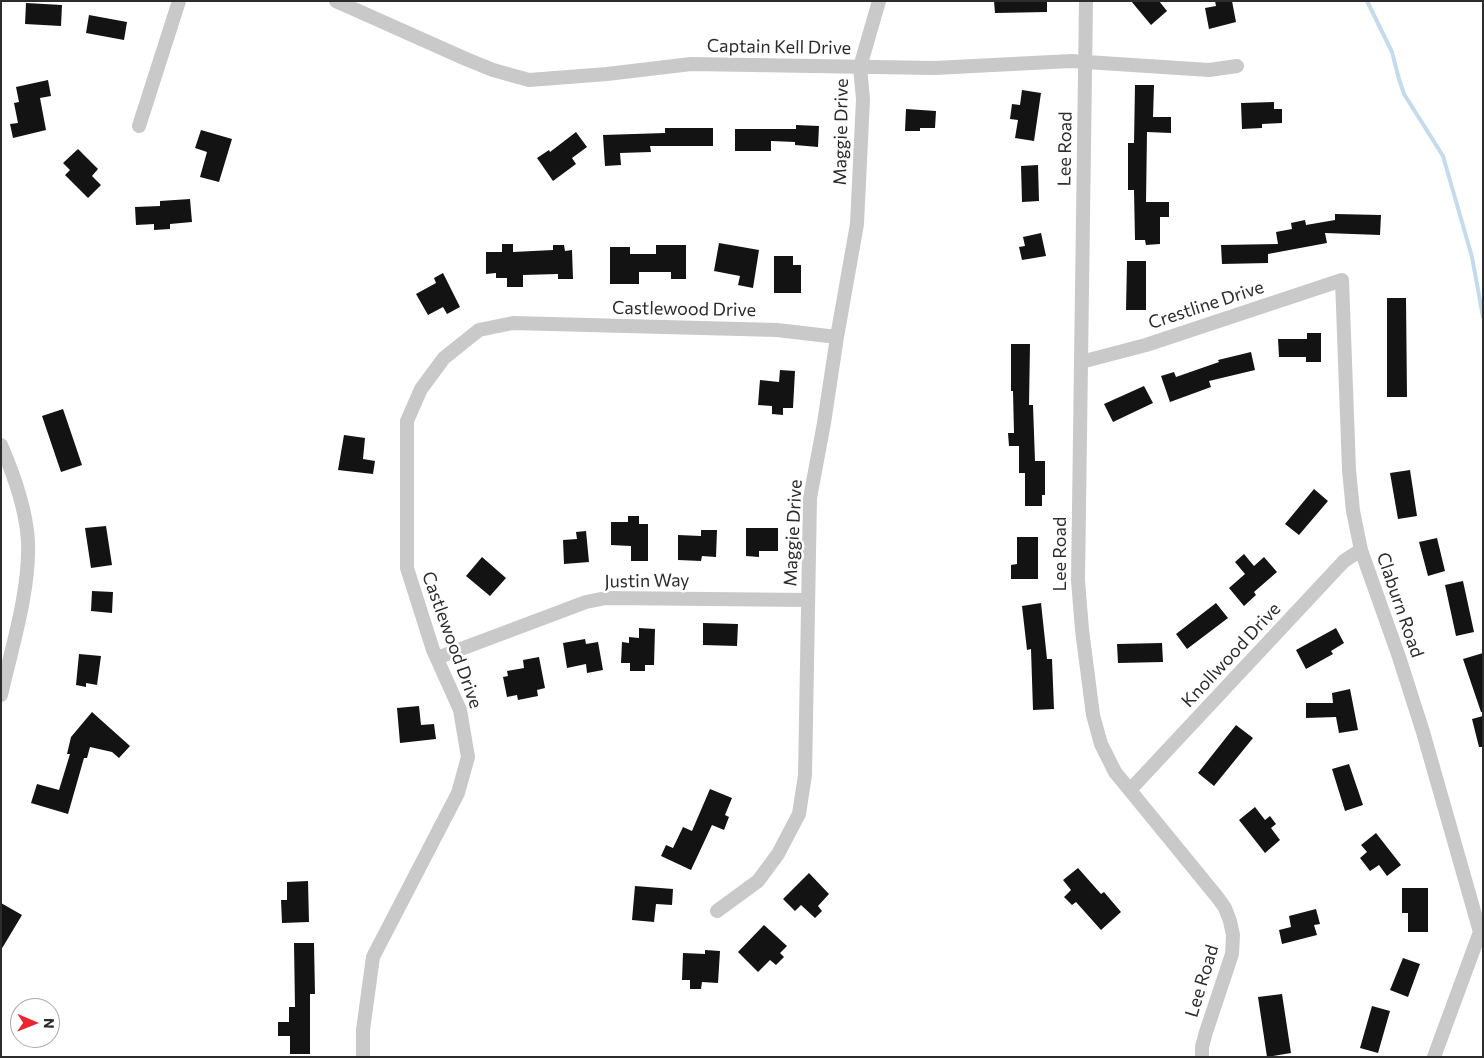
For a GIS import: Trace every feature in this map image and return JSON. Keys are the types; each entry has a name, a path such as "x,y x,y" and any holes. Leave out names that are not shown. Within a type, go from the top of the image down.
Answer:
{"street":[{"path":"139,126 179,1"},
{"name":"Captain Kell Drive","path":"336,1 466,59 493,70 529,80 607,74 691,64 935,68 1085,61 1209,70 1238,66"},
{"path":"860,67 879,1"},
{"name":"Lee Road","path":"1086,1 1078,580 1082,630 1093,716 1101,744 1116,772 1218,898 1230,920 1233,935 1232,954 1206,1032 1202,1047 1202,1057"},
{"name":"Maggie Drive","path":"717,911 758,881 778,854 799,814 805,775 810,498 857,224 863,98 860,67"},
{"name":"Crestline Drive","path":"1081,362 1146,345 1342,280"},
{"name":"Claburn Road","path":"1342,280 1352,511 1362,550 1423,732 1481,933"},
{"name":"Castlewood Drive","path":"363,1057 363,1030 373,957 458,793 468,757 460,710 437,658 407,568 407,421 421,389 444,358 479,330 513,324 777,330 837,337"},
{"path":"1,445 18,489 28,540 27,568 20,613 1,695"},
{"name":"Knollwood Drive","path":"1130,790 1344,561 1362,550"},
{"name":"Justin Way","path":"437,658 586,602 606,598 808,600"},
{"path":"1434,1057 1481,933"}],"building":[{"path":"994,1 1047,1 1047,12 995,13"},
{"path":"1131,1 1159,1 1167,11 1151,25"},
{"path":"1215,1 1232,1 1236,22 1209,29 1205,8 1216,6"},
{"path":"26,3 62,5 61,26 25,24"},
{"path":"89,15 127,22 124,40 86,33"},
{"path":"48,80 51,96 40,98 46,130 13,138 10,124 18,123 14,103 19,102 16,87"},
{"path":"1135,85 1154,85 1153,117 1171,117 1171,133 1147,132 1146,202 1169,202 1169,217 1160,217 1160,244 1146,245 1145,240 1135,240 1134,190 1128,190 1128,143 1134,143"},
{"path":"1022,90 1041,93 1034,141 1015,138 1018,120 1010,119 1012,104 1020,105"},
{"path":"1274,102 1274,109 1282,109 1282,123 1262,124 1262,128 1242,129 1241,103"},
{"path":"906,109 936,111 935,128 905,131"},
{"path":"796,125 819,126 818,147 795,145 795,142 771,141 771,151 735,151 735,129 796,129"},
{"path":"665,128 713,128 713,146 650,146 651,152 620,153 621,165 605,166 603,135 665,133"},
{"path":"201,130 232,139 219,182 200,177 207,152 195,148"},
{"path":"576,132 587,147 572,158 576,164 553,181 537,158 549,150 550,152"},
{"path":"78,149 98,169 92,176 101,185 88,198 65,175 70,170 63,163"},
{"path":"1038,165 1039,201 1022,202 1021,166"},
{"path":"190,199 192,222 170,224 170,229 154,230 154,224 136,225 135,207 160,206 160,201"},
{"path":"1335,214 1381,215 1380,235 1325,233 1327,243 1268,254 1268,263 1222,264 1221,245 1278,244 1276,232 1292,229 1291,223 1305,220 1306,225 1335,220"},
{"path":"1041,233 1046,256 1022,260 1019,247 1025,246 1023,237"},
{"path":"719,243 759,250 753,288 738,285 740,276 714,271"},
{"path":"502,244 513,244 513,252 553,250 553,245 564,245 565,251 572,250 573,279 558,279 558,274 523,275 523,287 507,287 507,278 496,278 496,273 486,274 486,252 502,252"},
{"path":"656,245 686,245 686,279 671,279 671,272 639,272 639,284 610,284 610,247 630,247 630,254 656,254"},
{"path":"774,256 793,256 793,265 801,265 801,293 774,293"},
{"path":"1127,261 1146,261 1146,310 1126,310"},
{"path":"443,273 460,307 447,314 443,307 428,315 416,294 436,283 434,278"},
{"path":"1387,298 1406,298 1407,397 1387,397"},
{"path":"1307,333 1321,333 1321,362 1306,362 1306,357 1279,357 1278,339 1307,339"},
{"path":"1011,344 1030,344 1029,405 1033,405 1035,461 1045,461 1045,495 1042,495 1042,506 1025,506 1025,473 1019,473 1019,446 1009,446 1008,433 1014,433 1013,391 1011,391"},
{"path":"1251,352 1255,370 1209,381 1211,387 1170,402 1161,376 1174,372 1176,377 1219,362 1218,360"},
{"path":"780,370 795,371 793,408 783,408 783,415 772,414 772,406 758,405 760,380 779,382"},
{"path":"1144,386 1153,403 1113,422 1104,404"},
{"path":"63,409 82,465 61,472 42,416"},
{"path":"344,435 365,438 363,459 375,461 373,474 338,470"},
{"path":"1410,470 1417,516 1398,519 1390,473"},
{"path":"1314,489 1328,501 1299,535 1285,524"},
{"path":"628,516 639,516 639,524 648,524 648,561 631,561 631,546 611,545 611,522 628,522"},
{"path":"106,526 112,565 91,568 85,528"},
{"path":"746,528 778,528 778,551 759,551 759,557 746,556"},
{"path":"701,530 717,530 716,557 702,556 701,561 678,560 678,535 701,536"},
{"path":"586,531 589,562 564,564 563,540 577,539 576,532"},
{"path":"1017,537 1038,537 1038,579 1011,579 1011,565 1017,564"},
{"path":"1437,538 1445,571 1428,576 1419,542"},
{"path":"1244,554 1254,566 1264,557 1277,572 1254,592 1256,595 1244,606 1229,588 1245,574 1235,562"},
{"path":"482,557 506,578 490,596 466,576"},
{"path":"1463,581 1474,632 1456,636 1445,585"},
{"path":"92,591 113,592 112,613 91,611"},
{"path":"1041,603 1047,659 1052,659 1054,709 1033,710 1031,649 1027,650 1022,606"},
{"path":"1216,603 1228,618 1187,649 1176,634"},
{"path":"703,623 738,624 737,646 703,645"},
{"path":"639,628 655,629 654,665 645,665 645,671 630,671 630,663 621,663 622,642 629,643 629,637 639,638"},
{"path":"1336,628 1344,643 1331,651 1333,654 1306,669 1296,650"},
{"path":"585,639 586,644 598,642 603,670 587,673 586,664 567,668 563,643"},
{"path":"1162,643 1163,662 1118,663 1117,644"},
{"path":"1483,653 1483,712 1481,712 1463,659"},
{"path":"79,654 101,656 97,685 86,683 86,687 76,685"},
{"path":"539,657 545,688 537,690 538,696 518,700 517,695 507,697 503,677 508,676 507,671 524,668 523,660"},
{"path":"1350,689 1358,730 1339,733 1336,717 1306,718 1306,703 1333,703 1332,693"},
{"path":"419,706 421,725 434,724 436,739 400,743 397,708"},
{"path":"92,712 130,746 119,758 112,752 90,747 87,758 84,758 68,814 31,803 37,784 59,790 70,754 67,754 71,737"},
{"path":"1483,716 1483,747 1479,747 1472,719"},
{"path":"1236,725 1253,738 1214,786 1198,773"},
{"path":"1349,764 1363,805 1345,811 1332,769"},
{"path":"710,789 732,798 725,815 729,817 724,830 712,825 691,870 661,856 666,845 673,848 683,827 692,831"},
{"path":"1255,807 1265,820 1270,816 1276,824 1271,828 1280,840 1265,853 1239,820"},
{"path":"1376,833 1401,865 1387,876 1379,865 1370,871 1360,858 1367,852 1361,845"},
{"path":"1078,868 1101,894 1104,892 1121,912 1101,930 1076,902 1072,905 1064,897 1071,890 1063,880"},
{"path":"809,873 829,894 818,906 822,911 815,918 801,905 795,911 783,899"},
{"path":"308,881 309,922 282,923 281,900 287,900 287,882"},
{"path":"635,886 673,889 672,905 656,904 654,922 632,920"},
{"path":"1402,888 1428,888 1428,932 1408,932 1408,913 1402,913"},
{"path":"1,903 22,915 1,950"},
{"path":"1316,909 1320,924 1314,925 1317,935 1282,944 1279,930 1291,927 1289,916"},
{"path":"764,925 787,946 780,953 784,957 776,965 770,960 758,972 738,952"},
{"path":"294,943 314,943 315,994 310,994 310,1054 290,1054 290,1036 278,1036 278,1022 289,1022 289,1007 295,1007"},
{"path":"705,950 720,951 718,983 702,982 701,989 690,989 690,980 682,980 683,953 705,954"},
{"path":"1403,958 1420,964 1408,997 1390,990"},
{"path":"1282,994 1291,1053 1267,1057 1258,997"},
{"path":"1372,1006 1390,1011 1378,1053 1360,1048"}],"waterway":[{"path":"1367,1 1392,52 1404,94 1443,156 1472,257 1483,317"}]}
